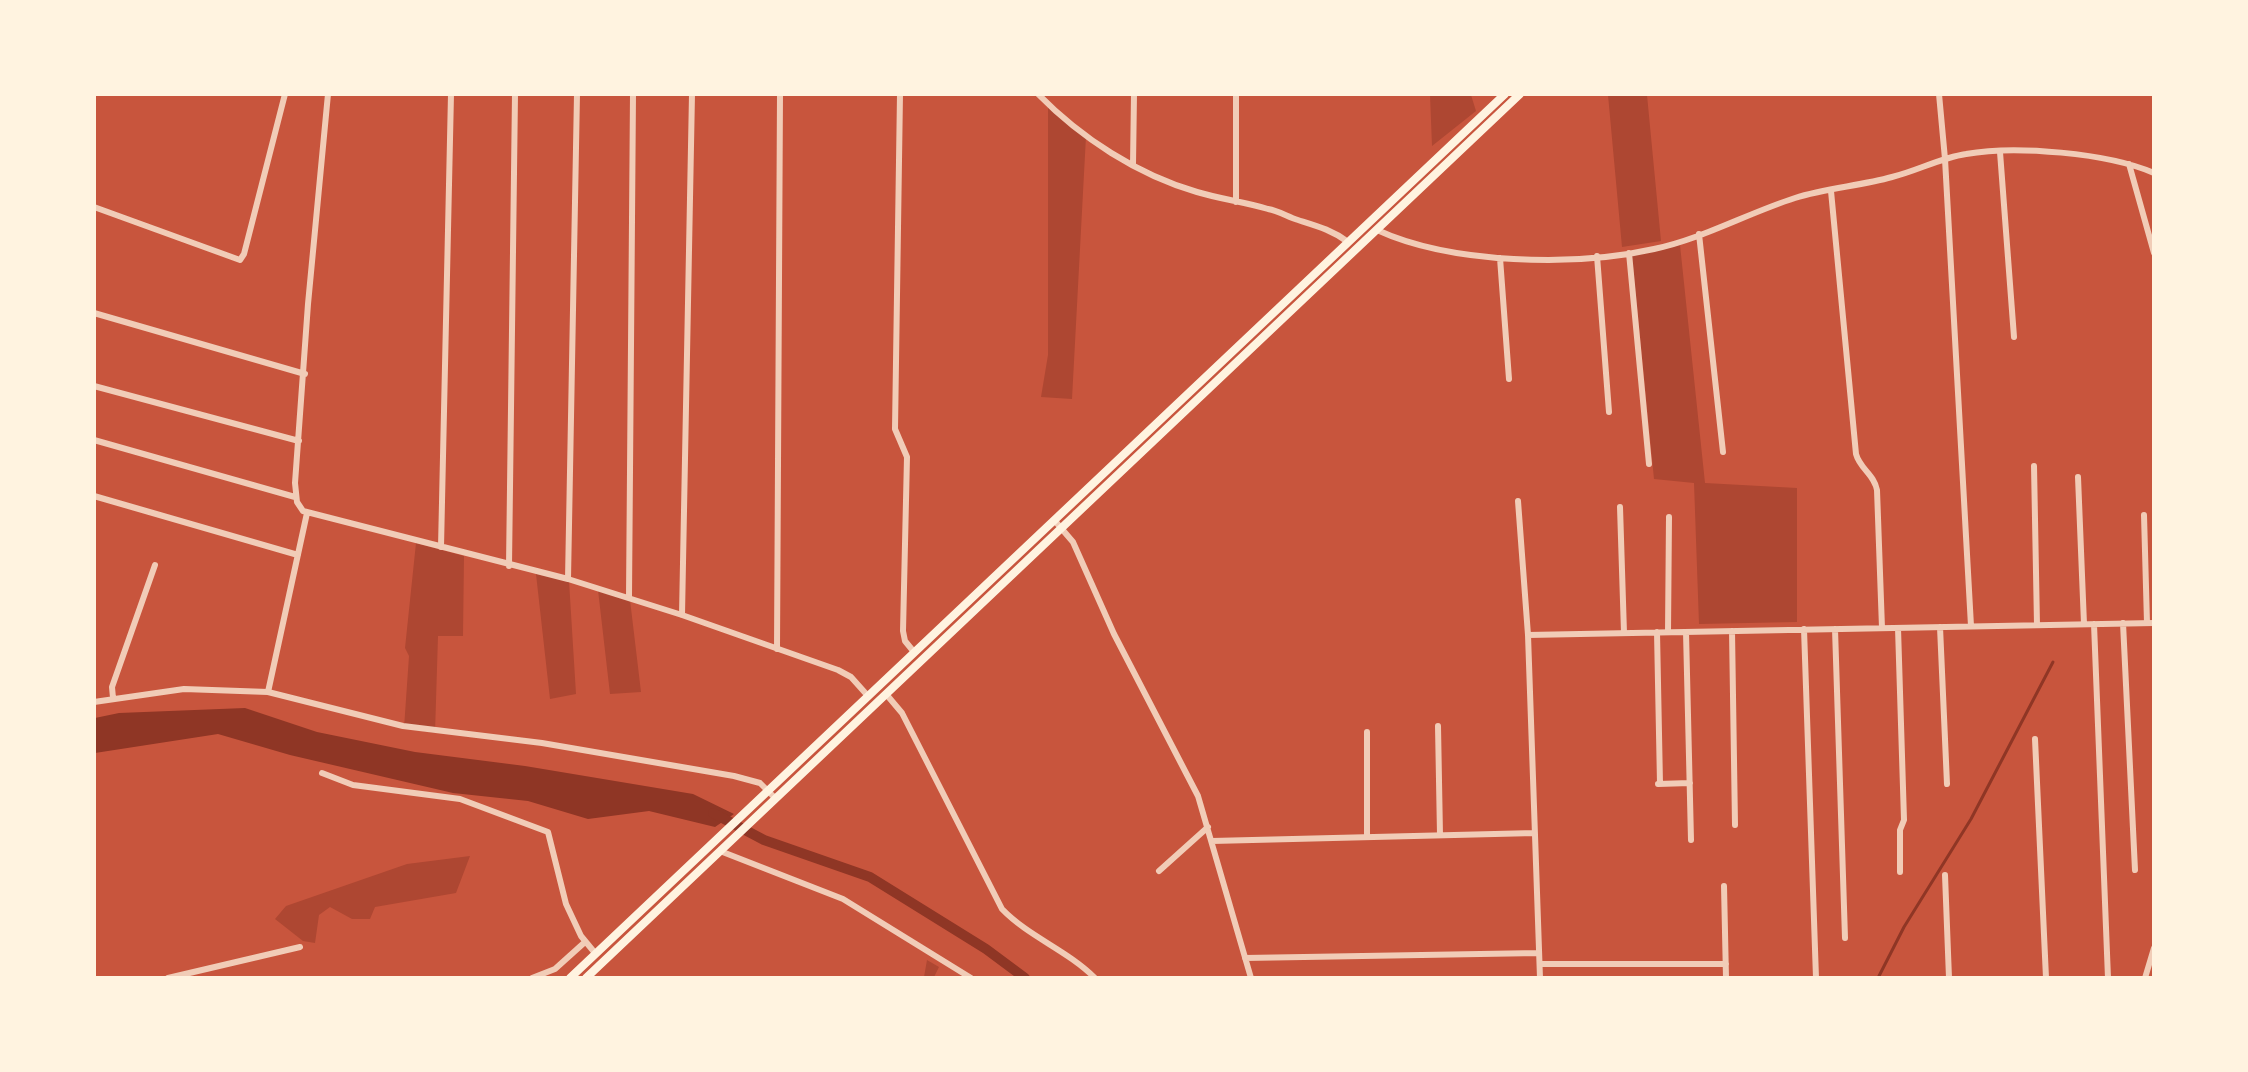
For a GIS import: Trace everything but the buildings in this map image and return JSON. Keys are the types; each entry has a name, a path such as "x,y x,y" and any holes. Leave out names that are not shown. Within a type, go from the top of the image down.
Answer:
{"main road":[{"path":"570,978 1505,94"},
{"path":"586,978 1520,94"}],"street":[{"path":"94,207 240,260 244,254 285,94"},
{"path":"328,94 308,304 295,497 299,507 307,513 509,566 568,579 629,597 846,674 868,696"},
{"path":"441,547 451,94"},
{"path":"509,566 515,94"},
{"path":"568,579 577,94"},
{"path":"629,597 633,94"},
{"path":"682,615 692,94"},
{"path":"777,649 780,94"},
{"path":"900,94 895,429 907,457 903,631 904,640 914,652"},
{"path":"1038,94 1086,136 1133,165 1174,185 1270,209 1327,229 1348,242"},
{"path":"1048,94 1048,105"},
{"path":"1133,165 1134,94"},
{"path":"1236,94 1236,202"},
{"path":"1939,94 1946,159 1971,626"},
{"path":"1377,230 1395,238 1423,245 1500,258 1596,256 1662,247 1796,198 1900,175 1971,153 2029,151 2096,158 2129,164 2154,173"},
{"path":"2000,152 2014,337"},
{"path":"2129,164 2154,253"},
{"path":"1831,190 1858,460 1875,480 1882,628"},
{"path":"1699,234 1723,452"},
{"path":"1629,253 1649,464"},
{"path":"1596,256 1609,412"},
{"path":"1500,258 1509,379"},
{"path":"94,313 305,374"},
{"path":"94,386 299,441"},
{"path":"94,440 295,497"},
{"path":"2034,466 2037,625"},
{"path":"2078,477 2084,624"},
{"path":"94,496 298,555"},
{"path":"1518,501 1528,634 1540,978"},
{"path":"1620,507 1624,633"},
{"path":"268,692 307,513"},
{"path":"1528,634 2150,623 2144,515"},
{"path":"1668,632 1669,517"},
{"path":"1055,521 1073,542 1114,634 1193,784 1208,827 1251,978"},
{"path":"113,698 112,687 155,565"},
{"path":"2123,623 2135,870"},
{"path":"2094,624 2108,978"},
{"path":"1940,627 1947,784"},
{"path":"1898,628 1904,820 1900,830 1900,872"},
{"path":"1804,629 1816,978"},
{"path":"1835,629 1845,938"},
{"path":"1732,631 1735,825"},
{"path":"1657,632 1659,784 1690,783"},
{"path":"1686,632 1691,840"},
{"path":"94,702 184,689 268,692 404,726 542,744 734,776 757,782 776,799"},
{"path":"886,694 902,713 1002,909 1018,925 1068,955 1095,978"},
{"path":"1438,726 1440,835"},
{"path":"1366,732 1367,837"},
{"path":"2035,739 2046,978"},
{"path":"322,773 353,785 460,799 548,832 560,886 585,942 595,953"},
{"path":"1159,871 1208,827"},
{"path":"1212,841 1535,833"},
{"path":"720,851 843,899 971,978"},
{"path":"1945,875 1949,978"},
{"path":"1724,886 1726,978"},
{"path":"532,978 555,969 585,942"},
{"path":"168,978 300,947"},
{"path":"2145,978 2154,948"},
{"path":"1245,958 1539,953"},
{"path":"1540,964 1726,964"}],"shaded area":[{"path":"1430,95 1471,95 1476,111 1432,146"},
{"path":"1608,95 1647,95 1661,241 1622,247"},
{"path":"1048,105 1086,136 1072,399 1041,397 1048,355"},
{"path":"1680,245 1705,483 1797,488 1797,622 1699,624 1694,483 1654,479 1632,256"},
{"path":"416,543 464,556 463,636 438,636 435,733 404,728 409,656 405,648"},
{"path":"536,574 569,581 576,694 550,699"},
{"path":"598,590 630,600 641,692 610,694"},
{"path":"245,708 317,732 415,752 525,766 693,794 734,814 715,827 649,811 588,819 528,801 453,793 290,755 218,734 95,753 95,718 119,713"},
{"path":"470,856 456,893 375,907 370,919 352,919 330,907 319,915 315,943 303,941 275,919 286,906 407,864"},
{"path":"927,960 939,967 934,977 924,977"}],"waterway":[{"path":"1878,978 1904,927 1971,819 2053,662"},
{"path":"713,813 764,840 870,877 986,949 1025,978"}]}
